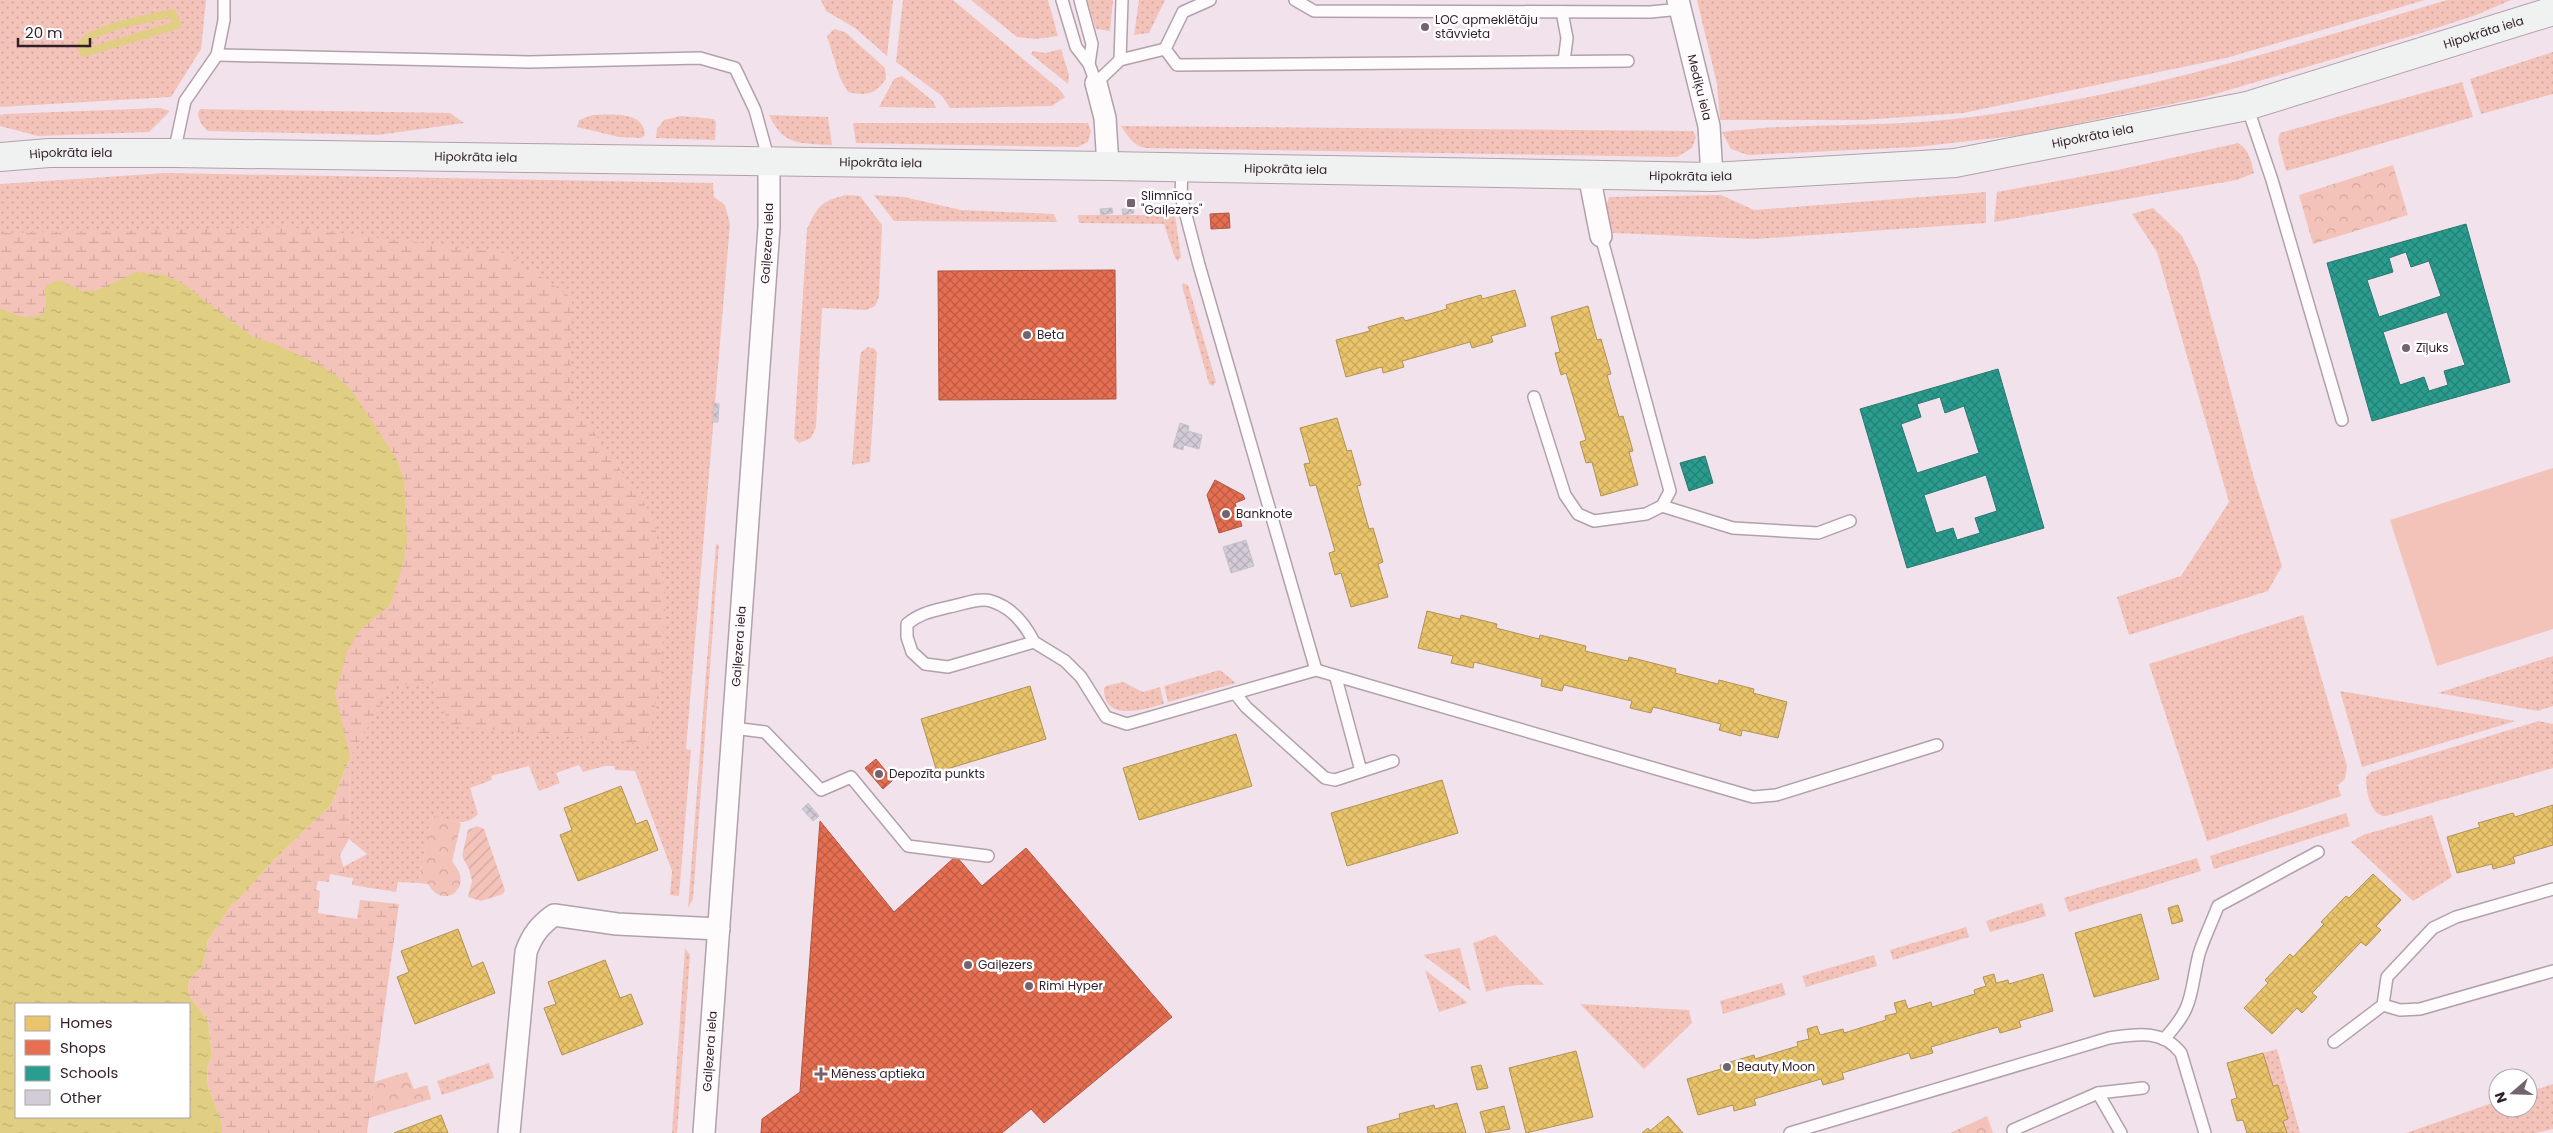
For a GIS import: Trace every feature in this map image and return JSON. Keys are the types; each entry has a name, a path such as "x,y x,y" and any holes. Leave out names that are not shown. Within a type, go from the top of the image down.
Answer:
{"street":[{"name":"Mediķu iela","path":"1680,4 1709,126 1712,177"},
{"name":"Hipokrāta iela","path":"0,157 49,153 174,152 1712,177 1955,163 2247,106 2553,11"},
{"path":"1093,74 1105,118 1108,166"},
{"name":"Gaiļezera iela","path":"704,1133 769,227 769,161"},
{"path":"1589,176 1602,236"},
{"path":"509,1133 526,952 532,936 542,923 554,915 617,924 720,929"}],"lane":[{"path":"174,152 185,102 217,56 224,20 224,0"},
{"path":"1062,0 1076,47 1093,74"},
{"path":"1080,0 1092,44 1093,74"},
{"path":"1120,60 1122,0"},
{"path":"1165,49 1183,12 1210,0"},
{"path":"1295,0 1314,11 1371,5 1562,12 1650,12 1680,4"},
{"path":"1562,12 1566,38 1564,61"},
{"path":"1093,74 1120,60 1165,49"},
{"path":"1165,49 1177,65 1628,61"},
{"path":"217,56 529,62 700,58 734,68 755,110 769,161"},
{"path":"2247,106 2272,180 2342,420"},
{"path":"1182,168 1181,196 1199,264 1316,670"},
{"path":"1534,396 1565,495 1578,514 1594,521 1646,514 1662,506 1670,491 1602,236"},
{"path":"1662,506 1733,528 1818,533 1850,521"},
{"path":"1034,642 948,667 925,664 912,652 907,637 907,624 918,615 976,601 990,600 1009,610 1026,626 1034,642 1065,662 1081,677 1106,717 1128,724 1316,670 1336,678 1753,797 1776,795 1937,745"},
{"path":"1336,678 1361,771"},
{"path":"1235,694 1260,720 1325,778 1335,780 1393,760"},
{"path":"733,728 765,732 821,790 851,777 908,846 988,856"},
{"path":"2164,1039 2181,1020 2189,1005 2200,952 2218,906 2318,852"},
{"path":"2334,1042 2383,1005 2387,977 2433,928 2456,917 2553,889"},
{"path":"2383,1005 2400,1010 2420,1010 2553,971"},
{"path":"1790,1133 2109,1038 2137,1034 2164,1039 2174,1044 2181,1053 2205,1133"},
{"path":"2013,1130 2098,1092 2144,1088"},
{"path":"2098,1092 2121,1133"}],"green space":[{"path":"0,0 206,0 201,49 171,97 0,107"},
{"path":"821,0 893,0 887,56 855,28 826,11"},
{"path":"903,0 953,0 1059,89 1065,97 1052,106 950,108 942,96 896,62"},
{"path":"971,0 1048,0 1058,36 1036,39 1017,37"},
{"path":"1087,0 1113,0 1110,31 1096,29"},
{"path":"1139,0 1165,0 1149,33 1134,35"},
{"path":"1697,0 2425,0 2226,58 1963,113 1862,120 1720,120 1717,84"},
{"path":"2447,0 2511,0 2476,15 2418,34 2205,97 2022,135 1916,147 1748,155 1731,149 1722,132 1782,127 1933,121 2024,109 2086,98 2268,53"},
{"path":"834,29 845,32 885,68 886,79 874,91 865,94 848,92 840,78 827,36"},
{"path":"1061,49 1069,75 1068,84 1031,54 1033,51 1045,53"},
{"path":"2553,52 2553,94 2481,114 2470,79"},
{"path":"902,76 933,101 936,108 879,107 894,79"},
{"path":"2462,82 2473,117 2286,171 2278,140 2280,133"},
{"path":"160,108 170,111 149,132 38,136 0,126 0,115 5,114"},
{"path":"200,109 450,113 464,123 378,135 208,131 200,121 198,113"},
{"path":"593,115 617,115 633,118 639,121 645,135 641,138 619,137 577,127 579,120"},
{"path":"769,115 828,117 832,145 802,143 787,138 781,133"},
{"path":"681,116 714,119 716,123 715,140 656,138 657,129 664,120"},
{"path":"853,123 1088,123 1091,131 1088,142 1078,147 856,143"},
{"path":"1121,126 1693,131 1696,137 1692,148 1677,157 1146,148 1134,143"},
{"path":"2238,143 2247,152 2254,173 2237,180 1994,222 1997,192 2118,170"},
{"path":"2393,165 2408,215 2313,244 2299,195"},
{"path":"166,173 713,183 714,197 725,205 730,224 686,749 691,750 679,896 670,895 672,871 635,771 615,770 614,766 605,766 583,772 579,765 556,773 560,783 539,791 529,766 491,776 492,780 470,788 478,814 473,818 468,821 457,822 433,817 418,883 398,882 396,892 352,885 353,878 346,877 343,867 367,854 349,839 350,757 0,307 0,184"},
{"path":"1986,192 1986,223 1755,239 1613,233 1606,208 1609,197 1721,195 1754,210"},
{"path":"847,195 860,196 882,225 879,297 875,306 866,310 822,308 816,427 811,438 799,443 794,438 807,229 817,210 825,202"},
{"path":"874,195 904,197 961,210 1054,214 1057,222 894,221"},
{"path":"2153,208 2182,236 2198,268 2254,478 2282,566 2268,591 2129,635 2117,597 2181,576 2229,502 2157,252 2132,214"},
{"path":"1078,215 1175,215 1181,257 1178,261 1175,258 1164,224 1079,223"},
{"path":"288,227 505,253 572,298 570,398 654,518 666,601 659,687 647,744 450,726 432,679 417,685 393,685 350,757 335,693 340,674 347,652 358,632 390,605 398,581 320,365 275,344 253,337 136,272 99,290 82,289 59,280 44,291 45,308 43,314 37,316 21,316 0,308 0,233"},
{"path":"1183,283 1188,285 1216,382 1213,386 1209,384 1182,286"},
{"path":"868,347 875,349 877,353 870,462 852,465 860,357 861,352"},
{"path":"2553,468 2553,629 2437,666 2390,520"},
{"path":"716,544 719,545 693,899 688,908"},
{"path":"2303,615 2347,766 2345,779 2338,785 2341,796 2207,841 2149,664"},
{"path":"2553,656 2553,706 2538,711 2438,693"},
{"path":"1220,670 1236,683 1168,702 1164,686"},
{"path":"1123,682 1143,692 1160,687 1164,704 1146,709 1126,711 1110,706 1106,699 1104,688"},
{"path":"2340,691 2516,721 2362,767"},
{"path":"2539,721 2553,724 2553,768 2386,816 2376,812 2373,808 2366,782 2366,777 2371,772"},
{"path":"350,757 349,839 340,855 346,877 330,874 329,882 318,881 316,890 320,891 318,913 357,919 360,900 399,904 367,1133 222,1133 222,1123 208,1086 207,1068 212,1056 208,1020 191,998 188,990 189,980 203,966 208,940 232,904 331,805"},
{"path":"2346,813 2350,826 2214,869 2210,856"},
{"path":"2432,815 2452,877 2413,901 2351,842 2363,835"},
{"path":"433,816 461,823 452,862 459,871 461,880 459,887 449,896 442,896 435,892 428,884 418,883"},
{"path":"477,826 484,829 505,890 503,894 481,901 468,897 472,881 469,869 462,856 468,830"},
{"path":"2197,858 2201,871 2069,912 2064,898"},
{"path":"2042,903 2046,916 1990,932 1986,921"},
{"path":"1966,927 1969,937 1893,960 1890,950"},
{"path":"1495,935 1544,985 1515,986 1486,992 1473,943"},
{"path":"685,948 690,955 677,1133 672,1133"},
{"path":"1460,948 1471,991 1423,955"},
{"path":"1874,955 1877,966 1806,987 1802,976"},
{"path":"1425,970 1467,1002 1467,1003 1439,1012"},
{"path":"1782,983 1786,995 1723,1014 1720,1001"},
{"path":"1580,1004 1689,1010 1692,1023 1644,1069"},
{"path":"2277,1049 2300,1133 2287,1133 2283,1121 2288,1119 2278,1085 2273,1086 2263,1053"},
{"path":"489,1063 494,1078 442,1095 437,1081"},
{"path":"407,1072 414,1089 427,1085 431,1099 369,1118 374,1082"},
{"path":"2553,1084 2553,1129 2535,1133 2406,1133 2488,1104 2488,1118 2538,1118 2538,1089"},
{"path":"1987,1116 1993,1133 1950,1133"}],"water":[{"path":"136,272 165,275 182,283 253,337 275,344 320,365 338,377 352,391 397,460 404,480 407,541 398,581 390,605 358,632 347,652 335,693 350,757 331,805 232,904 208,940 203,966 189,980 188,990 191,998 208,1020 212,1056 207,1068 208,1086 222,1123 222,1133 0,1133 0,308 26,317 43,314 46,302 44,291 47,285 59,280 82,291 96,291"}],"building: Homes":[{"path":"1515,290 1526,326 1491,336 1493,342 1472,348 1470,342 1402,361 1404,367 1383,373 1382,367 1346,377 1336,340 1370,331 1368,327 1403,317 1405,321 1447,309 1446,305 1481,295 1482,299"},
{"path":"1588,306 1597,340 1601,339 1611,374 1607,375 1619,417 1623,416 1633,451 1629,452 1638,485 1601,496 1592,462 1586,463 1580,442 1586,440 1566,373 1561,375 1555,353 1560,352 1551,317"},
{"path":"1337,418 1347,451 1351,450 1361,485 1357,486 1369,529 1373,528 1383,562 1378,564 1388,597 1351,607 1341,573 1335,575 1329,553 1335,551 1316,485 1310,486 1304,464 1310,463 1300,428"},
{"path":"1427,611 1460,619 1461,615 1497,624 1496,628 1539,639 1540,635 1586,646 1585,651 1628,661 1629,657 1676,669 1675,673 1718,684 1719,680 1754,689 1753,693 1787,702 1778,738 1742,730 1741,736 1719,730 1721,724 1653,707 1651,713 1630,708 1632,701 1564,685 1562,691 1541,686 1542,679 1474,662 1473,668 1451,663 1453,656 1418,648"},
{"path":"1030,686 1046,739 937,772 921,719"},
{"path":"1236,734 1252,786 1139,820 1123,768"},
{"path":"1442,780 1458,833 1347,866 1331,813"},
{"path":"621,786 636,824 647,820 658,850 578,881 560,835 572,830 564,808"},
{"path":"2553,805 2553,845 2513,857 2515,863 2493,869 2492,864 2457,873 2447,837 2480,827 2478,823 2513,813 2515,817"},
{"path":"2373,874 2401,900 2376,926 2381,930 2366,946 2361,942 2312,993 2317,997 2302,1013 2297,1008 2272,1034 2244,1008 2268,983 2265,980 2290,954 2293,957 2324,924 2321,922 2346,896 2349,898"},
{"path":"2178,905 2183,921 2172,924 2168,908"},
{"path":"2141,914 2159,979 2094,997 2075,933"},
{"path":"458,929 472,967 483,962 495,993 415,1024 397,977 409,972 401,951"},
{"path":"605,960 620,998 631,994 643,1024 562,1055 544,1008 556,1004 548,982"},
{"path":"1994,974 1996,983 2008,980 2009,984 2043,974 2053,1011 2019,1021 2021,1027 2000,1033 1998,1027 1931,1047 1933,1053 1911,1059 1909,1053 1842,1073 1844,1079 1823,1085 1821,1079 1754,1099 1756,1105 1734,1111 1733,1105 1698,1115 1687,1079 1721,1069 1720,1065 1754,1055 1755,1059 1798,1046 1797,1042 1809,1039 1807,1029 1817,1026 1820,1035 1843,1029 1844,1033 1886,1020 1885,1016 1897,1013 1894,1003 1905,1000 1908,1009 1931,1002 1932,1007 1975,994 1974,990 1986,986 1983,977"},
{"path":"1576,1051 1593,1117 1526,1133 1509,1068"},
{"path":"2263,1053 2273,1086 2278,1085 2288,1119 2283,1121 2287,1133 2247,1133 2243,1120 2237,1121 2231,1100 2237,1098 2227,1063"},
{"path":"1481,1065 1488,1088 1477,1090 1471,1067"},
{"path":"1457,1103 1466,1133 1368,1133 1367,1127 1400,1118 1399,1114 1434,1105 1435,1109"},
{"path":"1504,1106 1510,1129 1486,1133 1480,1112"},
{"path":"441,1115 448,1133 394,1133"},
{"path":"1668,1116 1683,1133 1642,1133 1648,1128 1650,1131"}],"building: Shops":[{"path":"1229,213 1230,228 1211,229 1210,214"},
{"name":"Beta","path":"1115,270 1116,399 939,400 938,271"},
{"name":"Banknote","path":"1215,480 1243,495 1245,499 1235,503 1242,526 1219,533 1207,495"},
{"name":"Depozīta punkts","path":"876,759 893,780 883,789 865,768"},
{"name":"Gaiļezers","path":"820,821 894,912 956,856 982,886 1026,848 1172,1017 1044,1123 1031,1109 1002,1133 761,1133 762,1119 800,1092"}],"building: Schools":[{"path":"2466,224 2510,382 2372,421 2327,263","holes":["2406,252 2411,267 2429,261 2441,296 2379,317 2367,280 2393,272 2389,258","2447,312 2465,365 2444,371 2448,385 2429,391 2424,377 2400,385 2383,332"]},
{"path":"1998,369 2044,528 1907,568 1860,409","holes":["1940,397 1945,413 1964,406 1979,453 1917,473 1901,424 1921,417 1917,404","1986,475 1997,511 1975,518 1980,533 1957,540 1953,528 1936,533 1924,495"]},
{"path":"1705,456 1713,483 1689,491 1680,463"}],"building: Other":[{"path":"1112,208 1113,213 1101,215 1100,209"},
{"path":"1133,208 1134,213 1123,215 1122,209"},
{"path":"714,403 719,404 718,422 713,422"},
{"path":"1180,423 1189,426 1188,431 1202,435 1199,449 1184,445 1183,450 1173,447"},
{"path":"1246,540 1254,566 1231,573 1223,547"},
{"path":"808,803 819,816 813,821 802,809"}],"waterway":[{"path":"172,13 177,25 84,53 81,44 99,32 172,13"}],"place":[{"name":"LOC apmeklētāju stāvvieta","path":"1425,27"},
{"name":"Slimnīca \"Gaiļezers\"","path":"1131,203"},
{"name":"Beta","path":"1027,335"},
{"name":"Zīļuks","path":"2406,348"},
{"name":"Banknote","path":"1226,514"},
{"name":"Depozīta punkts","path":"879,774"},
{"name":"Gaiļezers","path":"968,965"},
{"name":"Rimi Hyper","path":"1029,986"},
{"name":"Beauty Moon","path":"1727,1067"},
{"name":"Mēness aptieka","path":"821,1074"}]}
